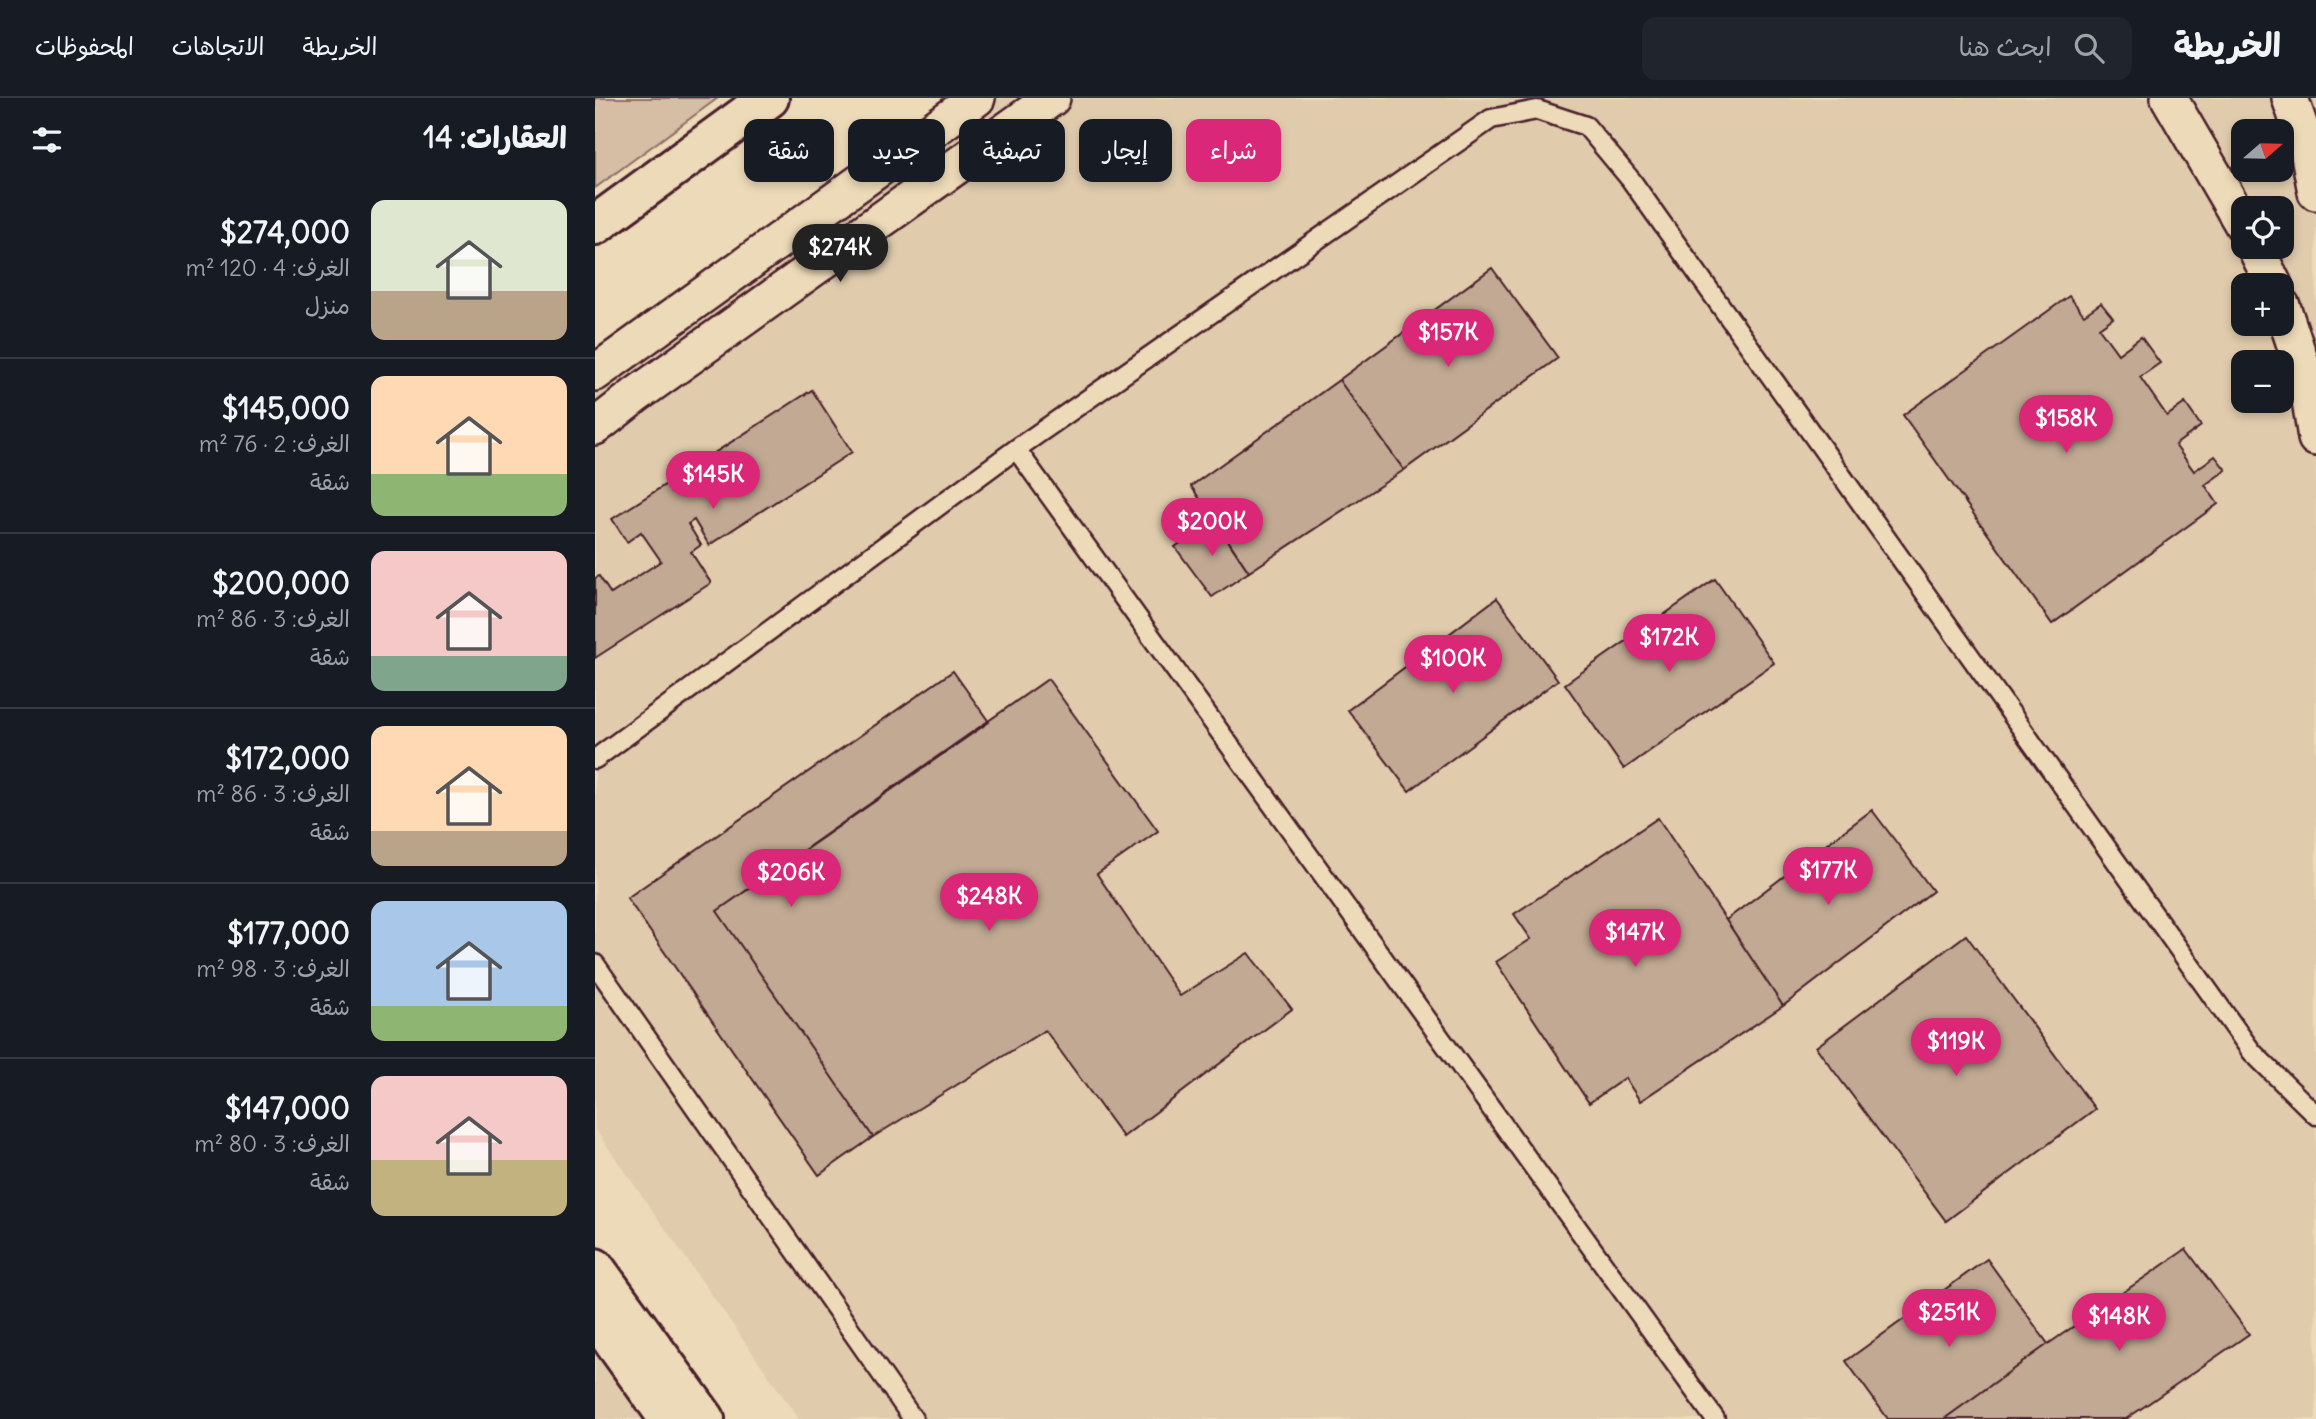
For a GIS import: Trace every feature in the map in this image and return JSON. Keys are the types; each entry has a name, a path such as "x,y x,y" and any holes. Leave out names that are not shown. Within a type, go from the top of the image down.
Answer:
{"street":[{"path":"595,226 769,98"},
{"path":"595,373 977,98"},
{"path":"595,427 1052,98"},
{"path":"2169,98 2231,204"},
{"path":"2290,98 2308,149 2316,192"},
{"path":"2292,336 2307,381 2316,438"},
{"path":"595,1268 705,1419"},
{"path":"595,1317 669,1419"}],"lane":[{"path":"595,759 1016,449 1491,119 1537,110 1586,126 1631,180 2252,1052 2316,1115"},
{"path":"1016,449 1715,1419"},
{"path":"595,964 913,1419"}],"shaded area":[{"path":"595,98 718,98 595,188"},
{"path":"952,98 2316,98 2316,1419 799,1419 595,1129 595,366 848,176 848,182 945,182 945,119 924,119"},
{"path":"595,1348 646,1419 595,1419"}],"building":[{"path":"1492,268 1558,358 1404,470 1339,380"},
{"path":"2069,296 2084,315 2101,303 2113,318 2099,328 2118,354 2141,337 2160,363 2140,377 2167,416 2185,403 2201,426 2175,445 2194,471 2215,456 2226,470 2205,485 2218,504 2052,624 1903,415"},
{"path":"1339,380 1404,470 1249,572 1191,486"},
{"path":"812,390 852,452 709,545 694,520 688,524 701,545 691,552 711,583 595,658 595,578 599,576 611,594 661,561 641,532 627,542 612,519"},
{"path":"1214,519 1249,572 1212,597 1175,547"},
{"path":"1715,579 1774,663 1624,769 1565,684"},
{"path":"1497,598 1558,680 1409,791 1348,710"},
{"path":"953,671 989,722 717,911 873,1137 819,1175 627,898"},
{"path":"1048,679 1158,831 1097,874 1180,996 1248,953 1292,1009 1123,1137 1045,1030 873,1137 717,911"},
{"path":"1872,810 1933,891 1783,1006 1726,920"},
{"path":"1658,818 1783,1006 1640,1101 1625,1078 1589,1103 1496,962 1531,939 1514,914"},
{"path":"1966,935 2095,1109 1946,1221 1816,1047"},
{"path":"2186,1249 2249,1334 2126,1419 1944,1419 2048,1344"},
{"path":"1987,1259 2048,1344 1944,1419 1888,1419 1846,1361"}]}
